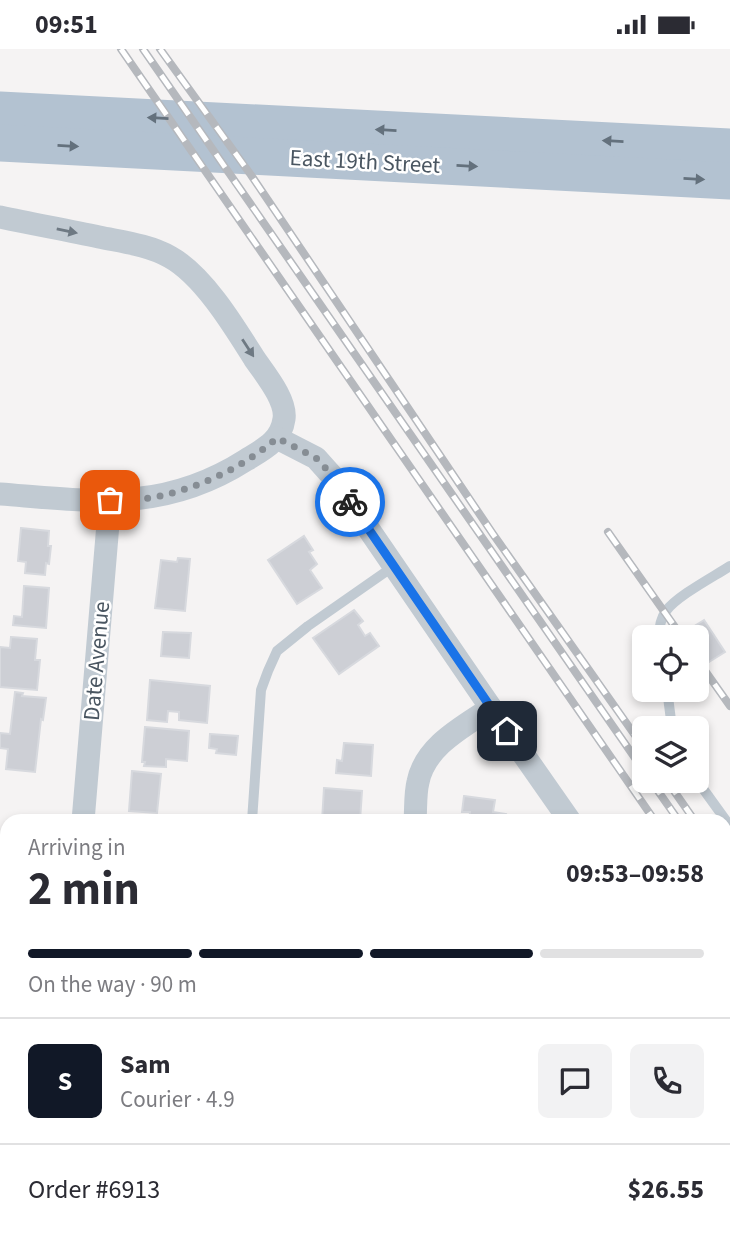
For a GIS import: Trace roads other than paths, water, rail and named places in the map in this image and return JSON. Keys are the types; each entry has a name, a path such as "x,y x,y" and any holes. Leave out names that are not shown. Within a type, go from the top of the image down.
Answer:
{"main road":[{"name":"East 19th Street","path":"0,110 730,147"},
{"name":"East 19th Street","path":"0,142 730,181"}],"street":[{"path":"0,217 144,247 172,258 186,267 235,327 282,400 285,417 277,438 267,447 211,479 172,493 140,499 90,501 0,493"},
{"path":"277,438 316,458 334,477 565,814"},
{"name":"Date Avenue","path":"84,814 110,500"},
{"path":"416,814 418,782 431,753 447,738 491,708"}],"lane":[{"path":"252,814 261,690 277,651 394,566"},
{"path":"661,625 665,612 675,602 730,566"},
{"path":"706,793 721,814"}],"railway":[{"path":"121,49 650,814"},
{"path":"143,49 632,754"},
{"path":"160,49 251,175 493,534 632,731"},
{"path":"608,532 674,625"},
{"path":"709,676 730,706"},
{"path":"659,793 674,814"},
{"path":"675,793 690,814"}]}
